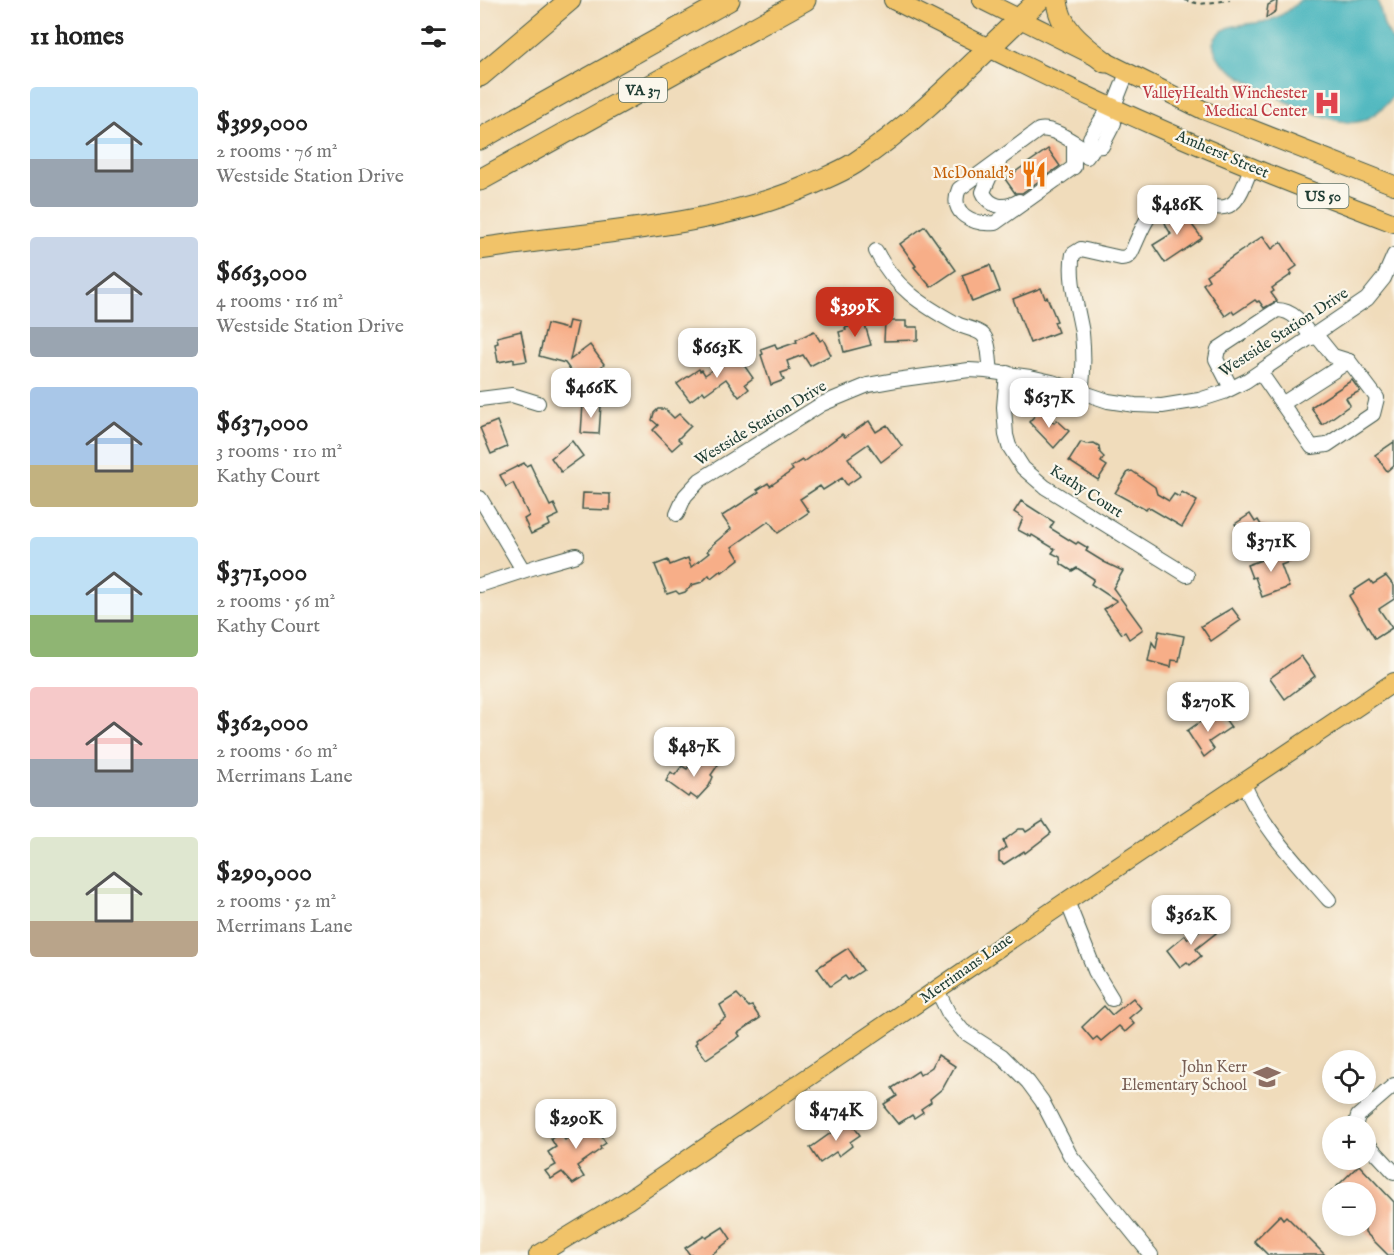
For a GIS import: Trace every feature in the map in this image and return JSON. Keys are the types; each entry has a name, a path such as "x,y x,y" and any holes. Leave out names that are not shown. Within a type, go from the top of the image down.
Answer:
{"highway":[{"path":"480,76 570,0"},
{"name":"VA 37","path":"480,139 729,0"},
{"name":"VA 37","path":"480,180 805,0"},
{"path":"480,249 697,218 730,211 790,193 854,164 918,114 1039,0"},
{"path":"1057,0 1058,9 1066,28 1082,45 1105,62"}],"main road":[{"name":"US 50","path":"893,0 989,48"},
{"name":"US 50","path":"982,0 1018,19"},
{"name":"Amherst Street","path":"1018,19 1203,110 1394,185"},
{"name":"Amherst Street","path":"989,48 1112,112 1394,223"},
{"name":"Merrimans Lane","path":"538,1255 628,1200 1394,682"}],"street":[{"path":"1092,150 1074,143 1055,131 1046,128 1039,130 959,189 955,197 957,205 964,215 975,222 982,225 995,223 1071,169 1092,150 1102,146 1114,123 1112,112 1127,73"},
{"path":"1071,169 1074,143"},
{"path":"1006,153 990,176 984,192 986,199 994,205 1008,206 1059,172 1071,169"},
{"path":"1081,393 1084,365 1082,334 1074,287 1073,254 1081,249 1121,258 1127,257 1150,214 1159,206 1170,200 1184,199 1221,208 1227,207 1235,201 1251,168"},
{"path":"876,251 885,270 911,295 941,315 983,335 987,343 991,371"},
{"name":"Westside Station Drive","path":"677,514 685,496 700,480 822,404 868,385 969,370 1007,373 1052,382 1108,401 1135,405 1162,406 1198,400 1231,388 1260,372 1367,299 1384,278 1394,255"},
{"path":"1231,388 1216,359 1218,349 1277,310 1285,310 1293,315 1333,356 1349,361 1377,398 1373,414 1327,445 1312,447 1260,372"},
{"path":"1282,404 1349,361"},
{"name":"Kathy Court","path":"1007,373 1004,407 1006,435 1009,446 1023,468 1045,487 1187,575"},
{"path":"480,399 512,395 538,403"},
{"path":"480,498 523,570"},
{"path":"480,585 576,555"},
{"path":"1243,782 1263,821 1329,900"},
{"path":"1067,901 1095,971 1112,999"},
{"path":"937,990 949,1014 963,1031 1002,1056 1028,1082 1042,1101 1070,1155 1151,1255"},
{"path":"1358,1116 1394,1085"},
{"path":"1376,1153 1394,1173"}],"path":[{"path":"1184,0 1200,4 1230,0"}],"water":[{"name":"ValleyHealth Winchester Medical Center","path":"1300,0 1378,0 1384,26 1394,43 1394,95 1373,115 1362,121 1344,122 1306,110 1245,79 1230,69 1215,52 1213,43 1222,31 1236,26 1268,21 1293,7"}],"building":[{"path":"1277,0 1276,11 1266,18 1268,5"},
{"name":"McDonald's","path":"1048,149 1060,166 1022,193 1015,193 1005,179"},
{"path":"1180,209 1202,238 1165,263 1153,245 1171,234 1166,226 1165,222 1168,220 1166,216"},
{"path":"925,226 956,270 931,287 914,267 916,266 900,244"},
{"path":"1263,236 1272,249 1281,242 1297,266 1290,271 1292,274 1272,288 1274,291 1271,293 1277,301 1264,308 1259,301 1255,300 1234,314 1232,311 1225,316 1203,284 1209,280 1206,275"},
{"path":"990,265 1000,291 972,302 962,275"},
{"path":"1041,288 1057,321 1054,322 1058,332 1030,343 1013,299"},
{"path":"569,321 578,323 570,360 590,345 604,364 596,372 599,377 584,388 585,375 578,381 565,363 539,356 547,324 567,329"},
{"path":"885,321 906,321 906,327 918,327 918,340 884,341"},
{"path":"858,324 859,327 865,325 871,345 844,352 839,332"},
{"path":"521,331 527,361 514,363 514,359 498,362 495,344 498,343 497,337"},
{"path":"814,331 820,341 823,339 831,355 810,366 803,355 787,361 790,370 781,373 784,380 771,385 761,349 775,344 777,349 797,342 796,340"},
{"path":"731,357 734,361 739,358 753,378 745,384 749,389 739,397 726,379 705,394 703,391 690,401 677,384 699,369 705,375"},
{"path":"1352,380 1360,391 1346,398 1350,405 1322,425 1311,407"},
{"path":"583,404 601,405 599,434 581,433"},
{"path":"658,409 665,409 674,418 679,414 691,426 678,439 681,442 672,450 653,430 658,425 652,420"},
{"path":"1039,411 1054,423 1057,420 1069,431 1054,448 1029,422"},
{"path":"497,421 507,447 491,454 480,428"},
{"path":"869,421 876,432 887,425 902,446 881,462 868,444 848,458 860,476 847,485 842,478 823,490 820,486 800,499 809,512 778,533 769,521 732,547 739,559 722,572 721,570 711,578 709,575 685,592 679,594 676,591 667,594 655,565 668,560 670,565 688,558 691,567 709,553 707,551 712,545 731,529 722,516 759,492 757,490 768,483 770,486 793,470 791,467 802,460 804,462 842,434 845,437"},
{"path":"572,441 583,456 561,472 551,458"},
{"path":"1081,442 1094,443 1099,446 1100,453 1104,457 1101,462 1107,466 1098,480 1069,461"},
{"path":"1394,442 1394,465 1387,471 1375,455"},
{"path":"524,463 526,466 530,464 550,506 554,504 559,515 548,520 550,525 531,534 524,519 529,516 513,483 506,487 500,475"},
{"path":"1132,471 1155,487 1157,494 1169,501 1174,494 1179,497 1182,492 1197,501 1182,527 1148,507 1146,510 1115,493 1128,472"},
{"path":"583,493 610,494 610,510 582,509"},
{"path":"1021,501 1054,522 1050,528 1076,544 1078,542 1088,548 1086,551 1123,571 1113,588 1143,629 1129,639 1125,632 1122,634 1104,609 1117,601 1091,584 1094,579 1077,568 1072,571 1061,564 1060,557 1052,553 1055,549 1032,535 1031,537 1018,530 1023,518 1014,512"},
{"path":"1250,514 1255,522 1258,520 1270,532 1246,551 1235,532 1239,530 1235,524"},
{"path":"1296,548 1292,561 1281,565 1289,587 1262,597 1255,577 1252,578 1247,565"},
{"path":"1386,576 1394,586 1394,599 1379,609 1392,628 1375,639 1349,596 1370,580 1373,584"},
{"path":"1232,608 1241,620 1211,641 1201,626"},
{"path":"1159,631 1184,636 1179,661 1172,660 1171,667 1148,661 1152,642 1156,648"},
{"path":"1301,656 1315,676 1285,699 1270,678"},
{"path":"1218,714 1222,715 1231,727 1209,742 1214,749 1204,757 1187,731 1210,715 1212,719"},
{"path":"704,756 718,765 711,775 713,777 709,786 697,799 690,794 688,797 666,781 671,772 675,775 682,766 687,769 691,764 698,764"},
{"path":"1043,821 1051,833 1025,853 1024,851 1004,864 999,861 999,853 1006,848 1003,841 1019,829 1024,829 1026,832"},
{"path":"1209,923 1216,933 1196,949 1201,956 1190,965 1187,962 1180,967 1167,950 1185,935 1188,939"},
{"path":"848,948 863,970 848,980 845,976 830,986 817,968"},
{"path":"737,994 749,1007 752,1006 760,1018 738,1033 740,1036 706,1059 695,1044 696,1040 726,1017 720,1005"},
{"path":"1133,998 1141,1008 1129,1018 1134,1024 1125,1032 1119,1026 1101,1041 1097,1037 1093,1040 1082,1027 1104,1006 1112,1015"},
{"path":"938,1055 955,1066 943,1088 930,1099 931,1102 921,1109 923,1112 914,1118 912,1115 898,1124 884,1104 897,1096 892,1088 918,1071 920,1075 932,1067"},
{"path":"596,1116 605,1130 599,1133 606,1143 577,1166 584,1177 573,1184 562,1172 551,1179 545,1171 556,1165 548,1152 556,1147 551,1139 560,1133 565,1140"},
{"path":"849,1120 860,1135 850,1142 852,1146 839,1156 836,1152 820,1163 810,1148"},
{"path":"1354,1170 1364,1170 1375,1182 1341,1182"},
{"path":"1376,1183 1394,1202 1394,1255 1388,1255 1369,1236 1376,1236"},
{"path":"1280,1215 1283,1219 1286,1216 1325,1255 1268,1255 1254,1241"},
{"path":"723,1227 731,1239 711,1255 690,1255 685,1248 704,1236 706,1238"}],"place":[{"name":"ValleyHealth Winchester Medical Center","path":"1327,103"},
{"name":"McDonald's","path":"1034,174"},
{"name":"John Kerr Elementary School","path":"1267,1077"}]}
